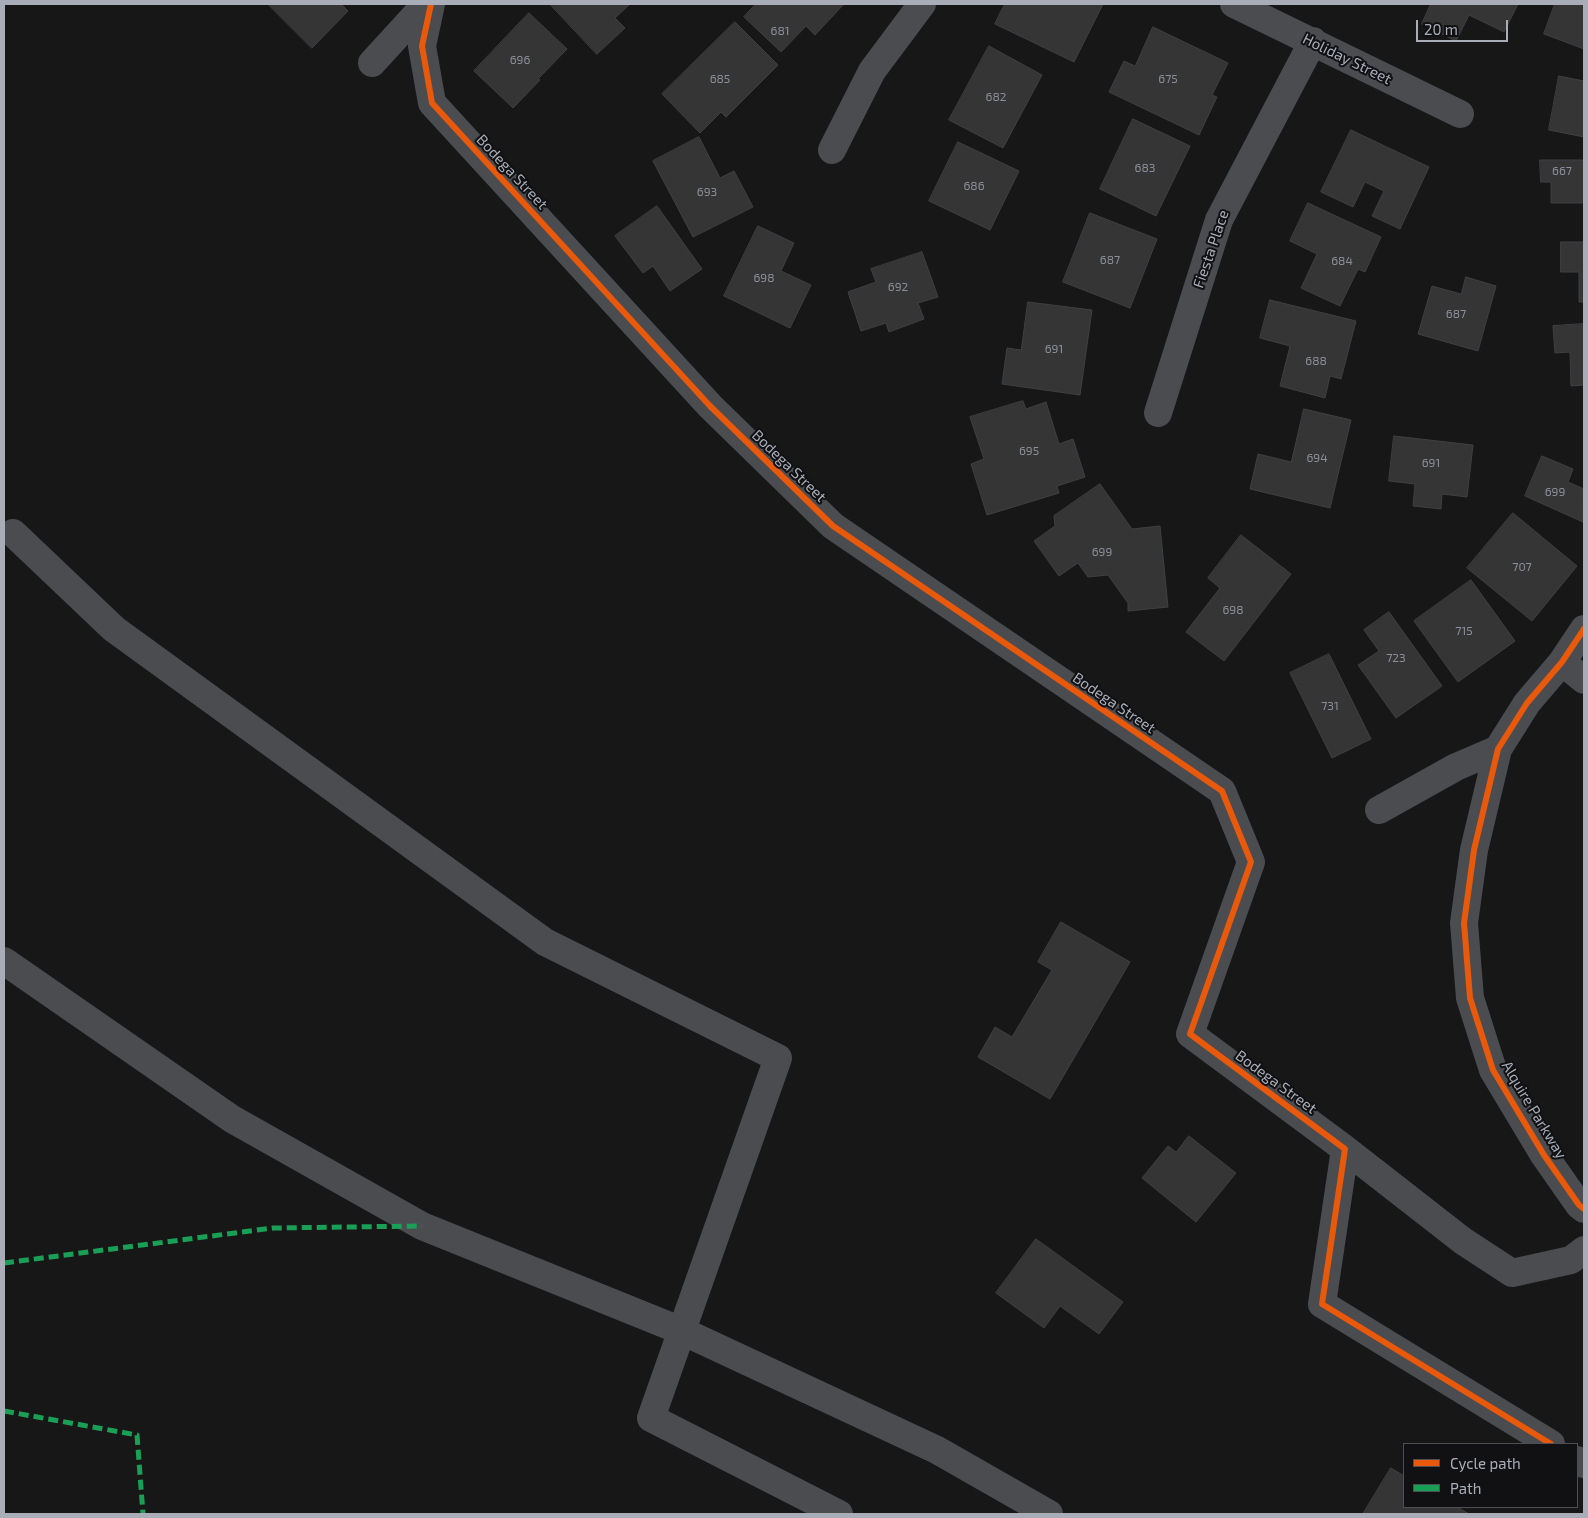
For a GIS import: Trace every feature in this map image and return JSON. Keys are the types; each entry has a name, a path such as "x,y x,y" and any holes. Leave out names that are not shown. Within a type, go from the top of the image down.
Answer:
{"street":[{"path":"372,63 426,4"},
{"name":"Bodega Street","path":"431,4 422,46 432,103 710,406 833,526 1222,791 1251,862 1190,1034 1346,1149"},
{"path":"832,150 872,71 922,4"},
{"name":"Holiday Street","path":"1234,4 1460,114"},
{"name":"Fiesta Place","path":"1158,413 1219,220 1313,41"},
{"path":"13,533 114,629 545,942 778,1058 652,1418 839,1514"},
{"name":"Alquire Parkway","path":"1584,629 1562,662 1528,703 1498,750 1474,850 1464,923 1470,998 1493,1070 1544,1154 1584,1209"},
{"path":"1562,662 1584,680"},
{"path":"1379,810 1456,767 1498,750"},
{"path":"4,961 232,1120 422,1226 682,1332 936,1450 1049,1514"},
{"path":"1549,1443 1322,1304 1346,1149 1463,1241 1512,1273 1571,1260 1584,1250"}],"building":[{"path":"268,4 341,4 348,11 312,48"},
{"path":"550,4 630,4 615,18 625,28 597,54"},
{"path":"756,4 844,4 815,35 806,26 781,52 744,17"},
{"path":"1005,4 1103,4 1074,62 995,24"},
{"path":"1431,4 1518,4 1504,32 1469,15 1456,41 1422,24"},
{"path":"1555,4 1584,4 1584,49 1544,34"},
{"path":"529,13 567,49 513,108 474,71"},
{"path":"735,22 778,65 726,117 721,112 700,133 662,94"},
{"path":"1153,27 1228,63 1212,95 1217,97 1199,135 1109,92 1124,61 1135,66"},
{"path":"989,46 1042,75 1003,148 949,120"},
{"path":"1559,76 1584,81 1584,137 1549,130"},
{"path":"1133,119 1190,146 1156,216 1100,189"},
{"path":"1351,130 1429,167 1400,229 1372,216 1384,191 1365,182 1353,207 1321,192"},
{"path":"699,137 720,178 734,171 753,207 693,237 653,161"},
{"path":"958,142 1019,171 990,230 929,201"},
{"path":"1540,160 1584,160 1584,203 1551,203 1551,182 1541,182"},
{"path":"1308,203 1381,237 1365,272 1358,269 1340,306 1301,288 1317,254 1290,241"},
{"path":"657,206 702,269 670,291 653,266 643,273 615,236"},
{"path":"1090,213 1157,239 1130,308 1063,282"},
{"path":"758,226 794,243 781,271 811,285 790,328 724,296"},
{"path":"1561,242 1584,242 1584,302 1579,302 1579,272 1561,272"},
{"path":"922,252 938,297 918,303 924,319 889,332 886,323 861,331 848,292 876,282 871,269"},
{"path":"1466,277 1496,286 1478,351 1418,334 1432,286 1461,294"},
{"path":"1270,300 1356,321 1341,379 1330,376 1325,398 1280,386 1290,346 1260,338"},
{"path":"1028,302 1092,310 1080,395 1002,384 1007,348 1021,350"},
{"path":"1584,324 1584,385 1571,386 1570,352 1555,353 1553,326"},
{"path":"1023,401 1026,409 1046,402 1059,444 1073,439 1085,477 1057,486 1059,493 987,515 971,464 984,459 970,417"},
{"path":"1304,409 1351,420 1330,508 1250,489 1258,454 1291,462"},
{"path":"1394,436 1473,445 1467,497 1442,494 1441,509 1413,506 1415,484 1389,481"},
{"path":"1542,456 1573,469 1568,482 1584,489 1583,522 1525,496"},
{"path":"1100,484 1132,529 1160,526 1168,607 1128,611 1128,603 1108,575 1088,577 1078,563 1059,576 1034,541 1055,526 1054,516"},
{"path":"1513,513 1577,566 1532,621 1467,568"},
{"path":"1241,535 1291,574 1224,661 1186,632 1220,588 1208,578"},
{"path":"1471,580 1515,641 1458,682 1414,621"},
{"path":"1389,612 1442,686 1396,718 1358,665 1379,651 1364,630"},
{"path":"1329,654 1371,739 1332,758 1290,673"},
{"path":"1061,922 1130,962 1050,1099 978,1057 995,1027 1012,1037 1052,970 1038,962"},
{"path":"1189,1136 1236,1173 1196,1222 1142,1178 1168,1146 1176,1152"},
{"path":"1036,1239 1123,1302 1099,1334 1060,1306 1044,1328 996,1293"},
{"path":"1391,1468 1403,1475 1403,1508 1459,1508 1469,1514 1363,1514"}],"marked path":[{"path":"4,1263 273,1228 422,1226"},
{"path":"4,1411 137,1435 143,1514"}],"cycle path":[{"path":"431,4 422,46 432,103 710,406 833,526 1222,791 1251,862 1190,1034 1345,1149 1322,1304 1549,1443"},
{"path":"1584,629 1562,662 1527,703 1498,749 1474,850 1464,923 1470,998 1493,1070 1544,1155 1579,1205 1584,1209"}]}
